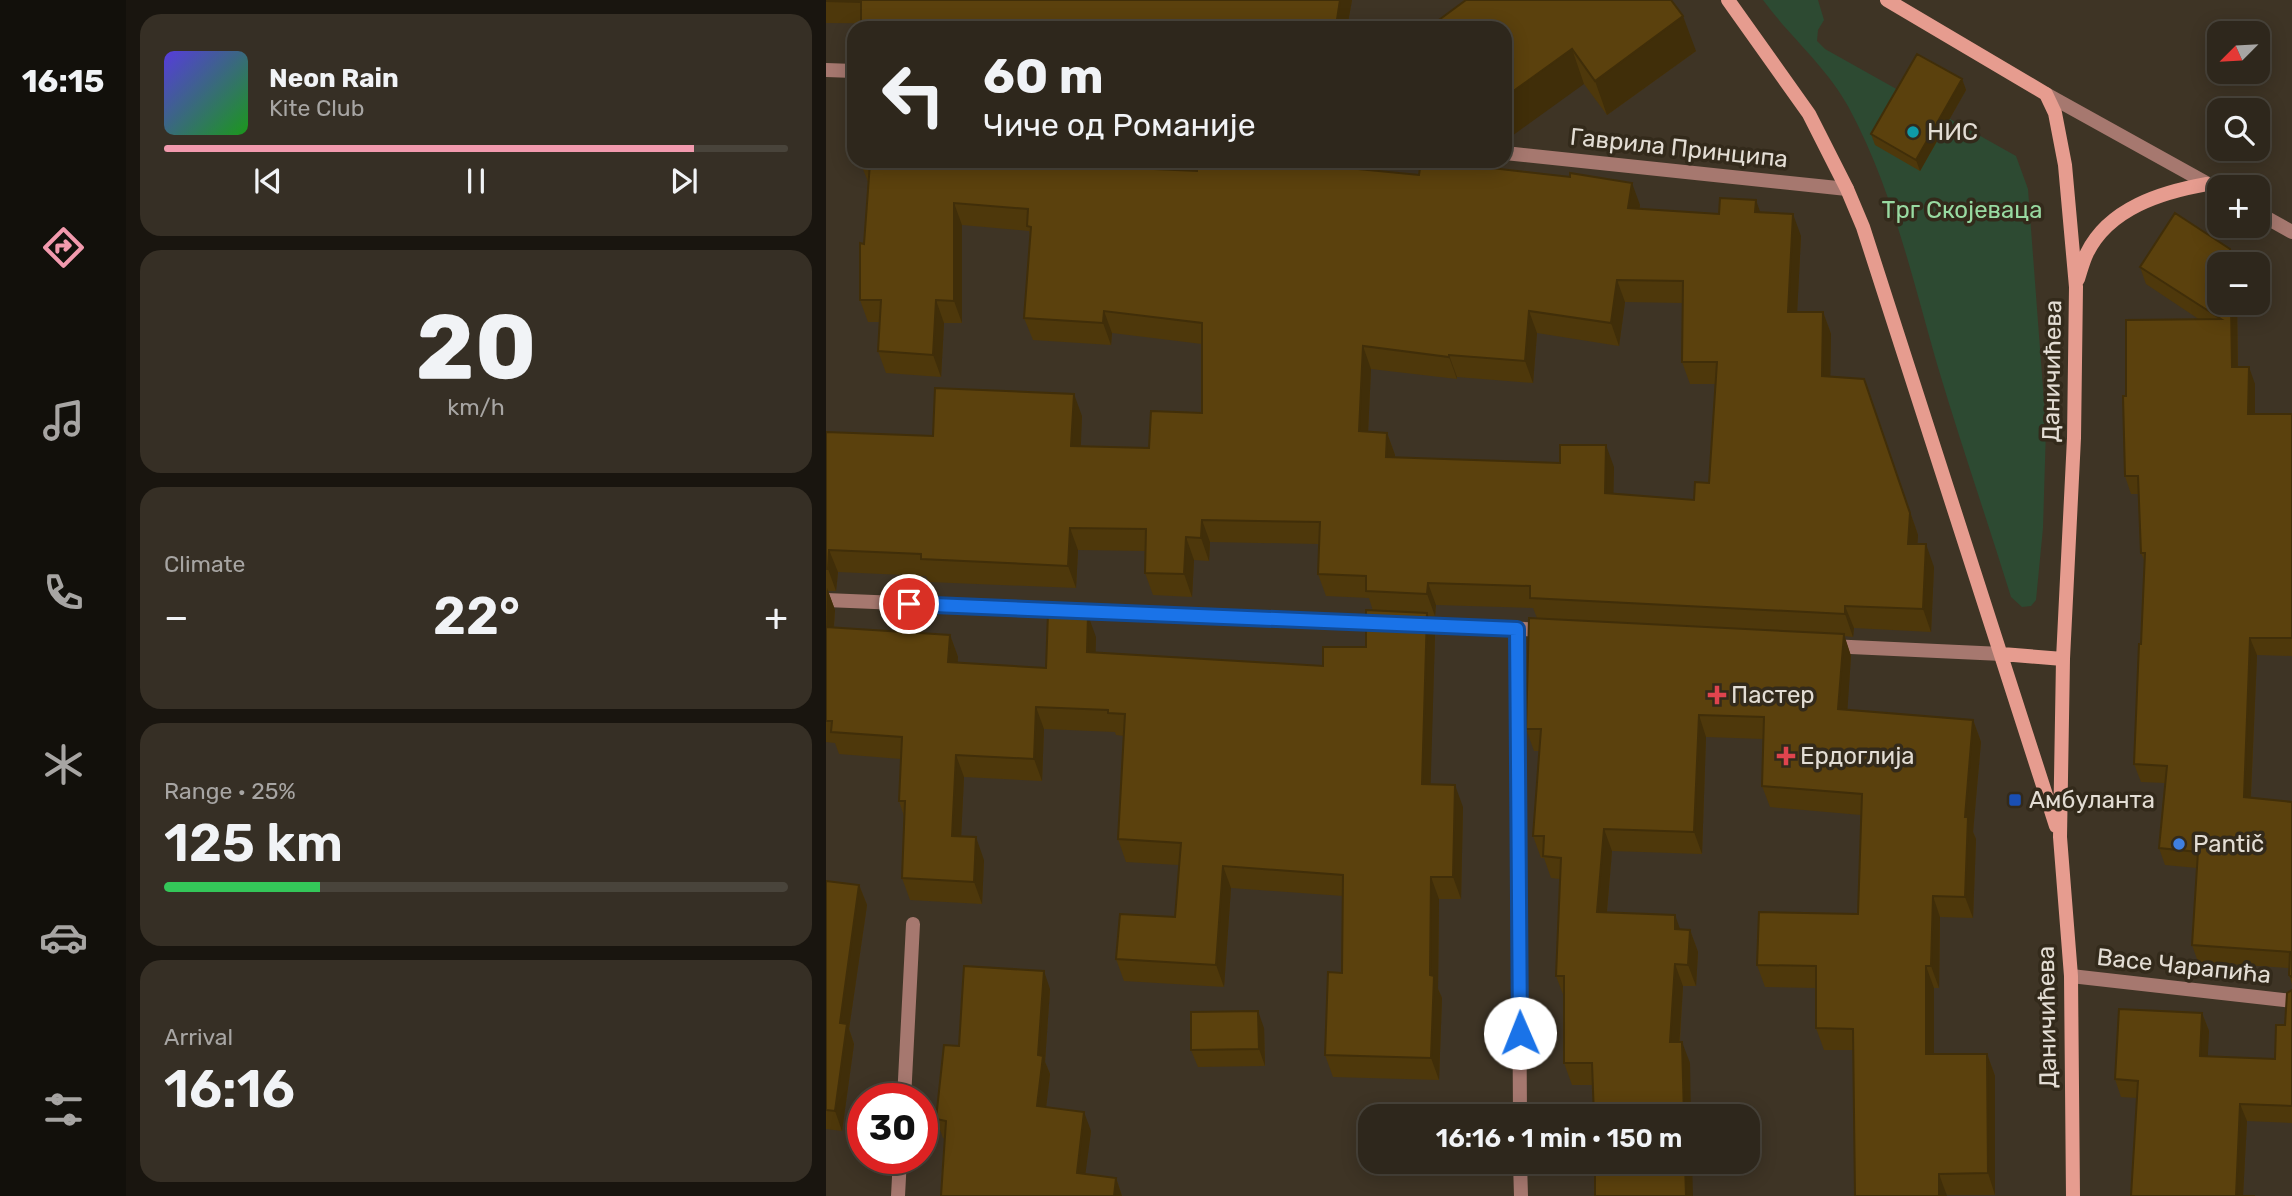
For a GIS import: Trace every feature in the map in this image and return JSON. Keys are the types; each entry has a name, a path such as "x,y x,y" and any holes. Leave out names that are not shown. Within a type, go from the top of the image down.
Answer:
{"street":[{"name":"Даничићева","path":"1728,0 1809,114 1847,189 1879,271 2060,837"},
{"path":"1735,0 1741,18"},
{"path":"1887,0 2046,94 2207,184"},
{"path":"826,70 847,71"},
{"name":"Даничићева","path":"2046,94 2055,113 2066,165 2076,287 2074,438 2063,659 2060,837 2071,976 2073,1196"},
{"name":"Гаврила Принципа","path":"1512,154 1847,189"},
{"path":"2076,287 2086,253 2110,222 2166,192 2207,188"},
{"path":"2270,219 2292,232"},
{"path":"826,600 1558,631"},
{"path":"1517,629 1520,1104"},
{"path":"1818,645 2063,659"},
{"path":"905,1083 913,924"},
{"name":"Васе Чарапића","path":"2071,976 2292,1001"},
{"path":"898,1196 899,1174"},
{"path":"1520,1174 1521,1196"}],"green space":[{"name":"Трг Скојеваца","path":"1763,0 1818,0 1824,20 1818,30 1817,41 1825,49 2016,156 2028,189 2046,428 2043,528 2036,600 2031,606 2022,607 2011,597 1946,393 1900,233 1864,138 1830,79"}],"building":[{"path":"1340,0 1337,21 861,21 861,2 826,1"},
{"path":"1466,0 1671,0 1683,16 1595,81 1572,49 1512,92 1512,21 1438,21"},
{"path":"1917,54 1962,79 1916,160 1871,134"},
{"path":"870,168 1132,168 1197,171 1197,168 1347,168 1419,175 1420,168 1492,168 1570,177 1570,173 1632,183 1628,208 1719,214 1720,198 1756,200 1755,212 1793,214 1788,312 1823,312 1822,376 1864,379 1910,513 1908,544 1926,544 1923,609 1845,606 1845,614 1530,598 1530,586 1428,583 1427,594 1366,591 1366,576 1318,574 1320,522 1202,520 1201,538 1186,537 1184,574 1145,573 1146,529 1070,528 1068,566 921,559 921,554 829,550 826,569 826,432 933,436 935,388 1074,394 1071,446 1149,448 1151,411 1202,413 1202,323 1104,311 1103,323 1024,318 1031,227 1027,226 1028,209 954,203 954,301 936,300 933,355 878,351 881,300 860,300 860,243 864,244","holes":["1617,280 1683,281 1682,362 1717,362 1709,483 1695,482 1694,500 1605,493 1606,445 1560,445 1560,463 1386,457 1387,433 1359,431 1363,346 1449,357 1525,361 1529,311 1611,323"]},
{"path":"2175,213 2207,234 2207,238 2213,238 2230,249 2230,252 2207,252 2207,310 2140,267"},
{"path":"2215,315 2231,315 2232,367 2249,367 2248,414 2292,414 2292,638 2250,638 2244,797 2292,802 2292,977 2289,975 2290,952 2192,945 2198,852 2159,848 2167,766 2134,764 2145,553 2141,553 2138,476 2125,476 2123,396 2126,396 2126,320 2221,319"},
{"path":"1366,610 1427,613 1422,784 1455,785 1453,877 1431,877 1430,975 1434,976 1431,1058 1325,1055 1328,972 1342,973 1343,875 1223,866 1216,965 1116,959 1120,914 1175,917 1181,843 1118,839 1125,714 1108,713 1108,710 1036,707 1034,759 956,755 952,836 976,837 974,882 902,878 905,801 899,801 902,737 831,732 832,721 826,721 826,627 950,635 948,662 1046,668 1048,614 1088,615 1087,652 1323,666 1323,647 1366,647"},
{"path":"1529,618 1844,634 1838,709 1973,720 1965,817 1968,817 1965,897 1933,896 1931,966 1926,966 1926,1054 1987,1054 1988,1173 1939,1174 1939,1196 1855,1196 1853,1029 1816,1028 1816,966 1757,965 1759,912 1858,914 1862,794 1762,786 1764,717 1699,715 1694,832 1604,829 1597,912 1675,915 1675,929 1690,930 1688,965 1675,964 1670,1042 1682,1042 1684,1104 1594,1104 1592,1063 1564,1063 1564,976 1556,976 1561,858 1543,856 1544,836 1533,836 1541,729 1526,729"},
{"path":"826,881 859,885 840,1023 847,1024 835,1111 826,1110"},
{"path":"964,966 1044,971 1038,1055 1043,1056 1037,1106 1084,1112 1077,1173 1116,1178 1114,1196 941,1196 946,1121 938,1119 938,1100 944,1045 959,1046"},
{"path":"2292,990 2292,1106 2240,1104 2236,1196 2131,1196 2138,1081 2115,1079 2119,1009 2202,1013 2200,1056 2275,1059 2276,1025 2285,1025 2287,993"},
{"path":"1258,1011 1259,1049 1191,1050 1191,1012"},
{"path":"1595,1174 1685,1174 1686,1196 1595,1196"}],"place":[{"name":"НИС","path":"1913,132"},
{"name":"Пастер","path":"1717,695"},
{"name":"Ердоглија","path":"1786,756"},
{"name":"Амбуланта","path":"2015,800"},
{"name":"Pantič","path":"2179,844"}],"route":[{"path":"909,604 1517,629 1520,1033"}]}
